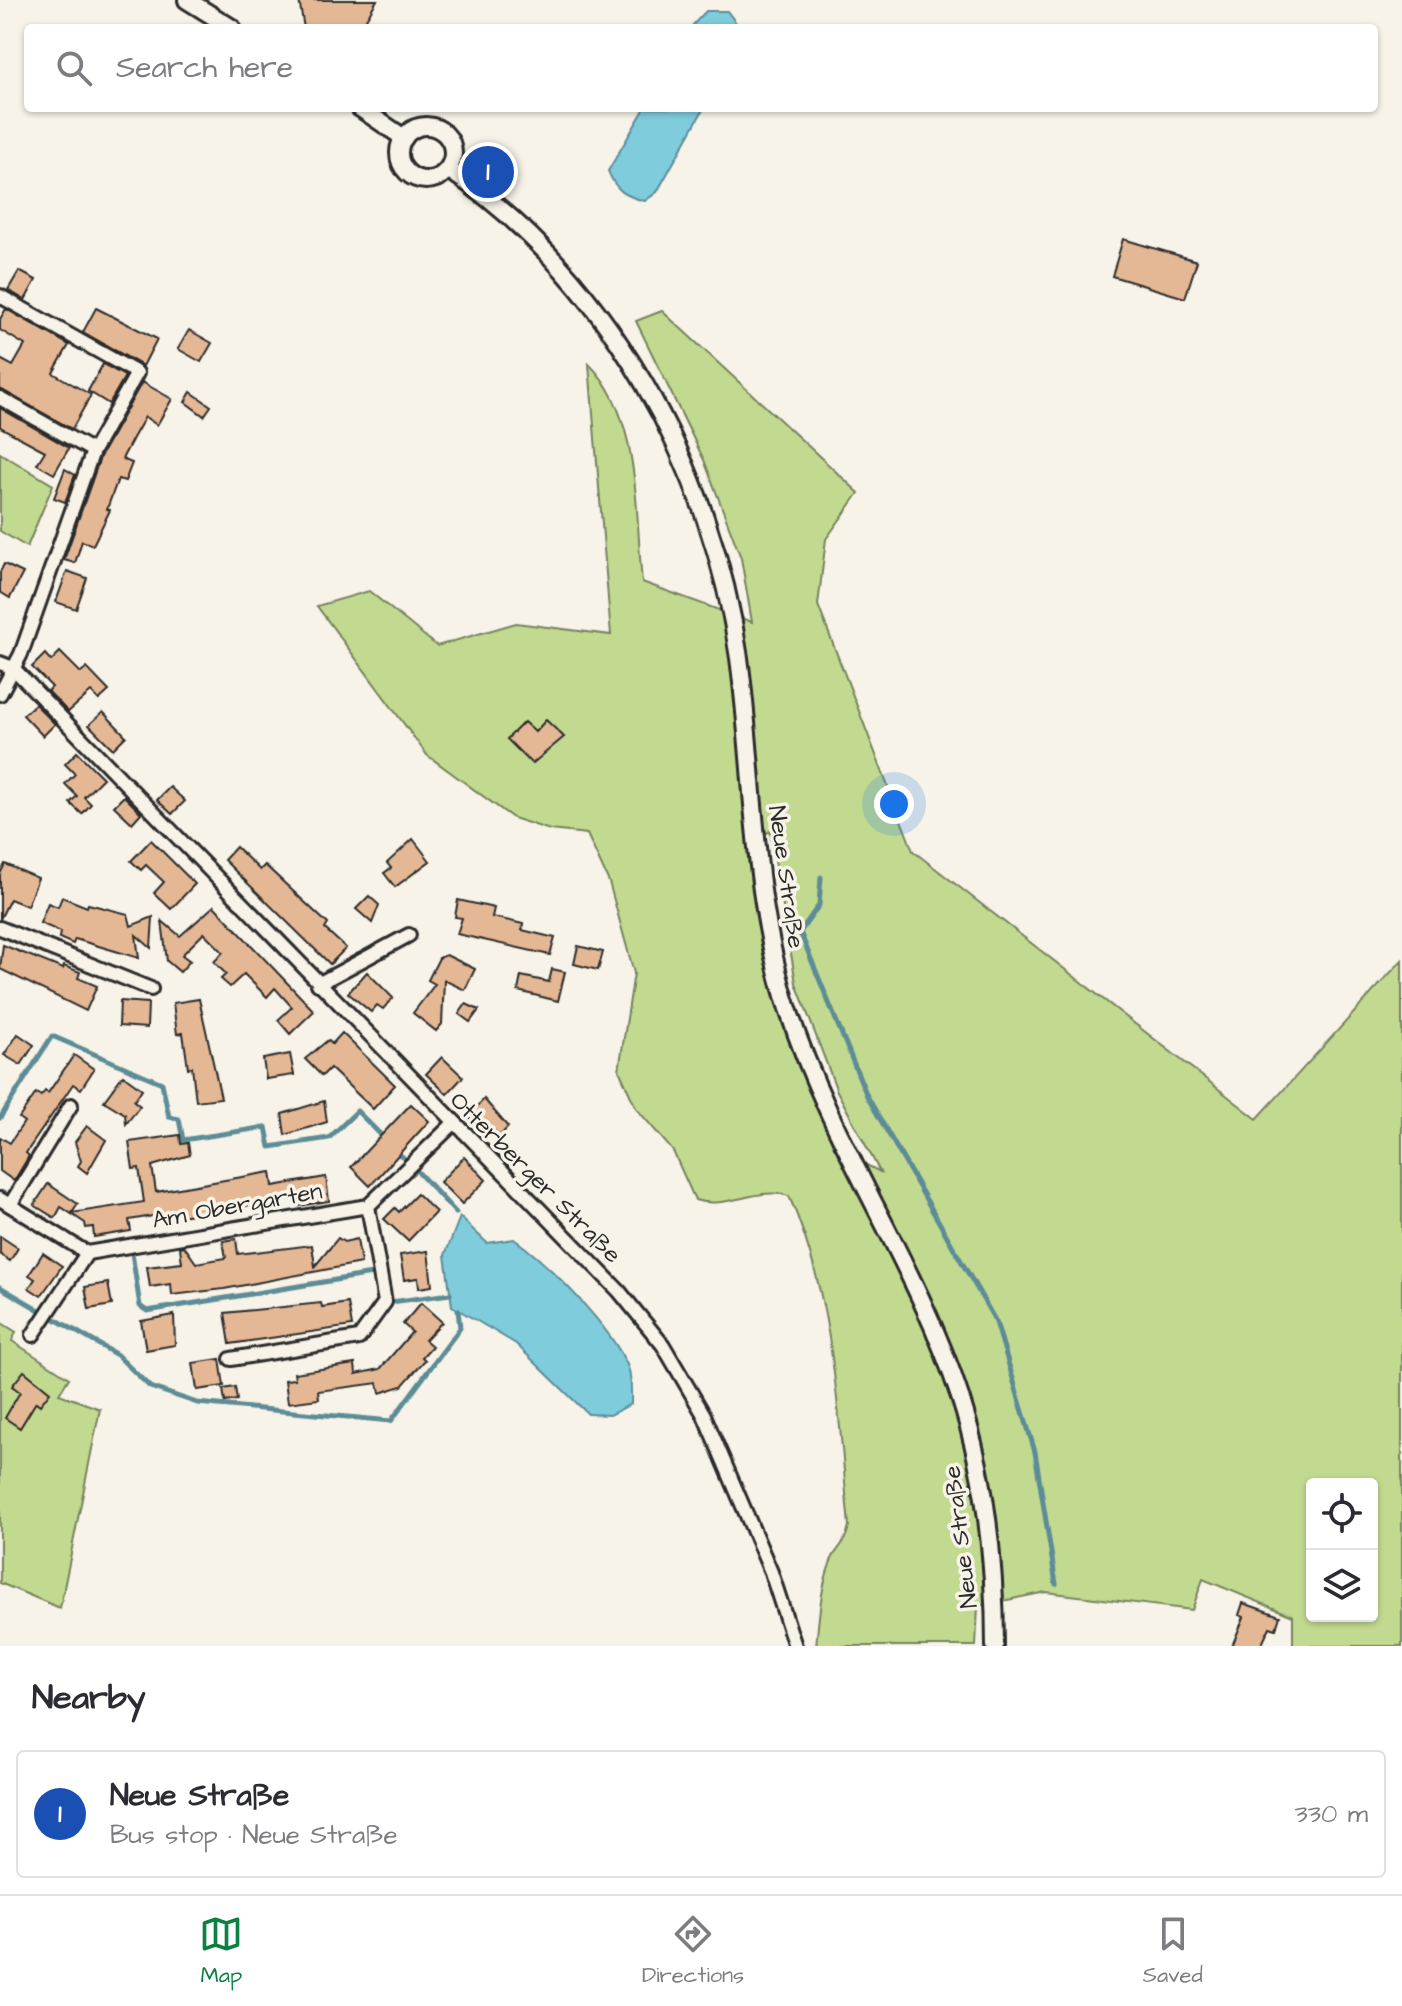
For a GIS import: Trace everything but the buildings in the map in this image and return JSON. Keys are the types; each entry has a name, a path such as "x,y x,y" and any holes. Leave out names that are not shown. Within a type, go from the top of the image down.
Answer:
{"main road":[{"path":"187,0 226,24"},
{"path":"366,112 404,138"},
{"path":"419,127 442,131 453,146 448,169 434,179 409,174 400,160 404,138 419,127"},
{"name":"Neue Straße","path":"448,169 512,218 596,311 636,372 680,455 707,521 731,610 739,660 760,885 786,1004 827,1113 931,1326 959,1395 981,1480 987,1519 995,1646"}],"street":[{"path":"0,296 137,373 93,451 13,668 0,694"},
{"path":"0,398 93,451"},
{"name":"Otterberger Straße","path":"0,663 13,668 453,1124 619,1291 663,1345 704,1415 771,1572 795,1646"},
{"path":"0,928 151,989"},
{"path":"318,984 409,935"},
{"path":"36,1331 87,1253 5,1202 71,1105"},
{"path":"231,1359 359,1338 385,1302 368,1206 453,1124"},
{"name":"Am Obergarten","path":"87,1253 368,1206"}],"green space":[{"path":"662,311 859,493 826,539 818,605 913,851 1257,1119 1402,960 1402,1646 1293,1646 1293,1616 1203,1579 1192,1610 1046,1592 978,1606 976,1646 816,1646 827,1574 849,1526 837,1400 825,1317 804,1235 789,1196 766,1194 719,1202 695,1200 673,1151 636,1108 619,1070 634,973 609,882 587,834 550,830 513,818 427,755 317,606 369,591 437,646 516,623 611,635 589,364 606,385 627,437 636,496 642,582 752,622 741,558 704,460 636,321","holes":["770,831 796,983 837,1091 880,1172 835,1149 788,1038 766,945 749,845"]},
{"path":"0,453 53,485 27,547 0,531"},
{"path":"0,1322 16,1332 12,1341 69,1378 59,1394 100,1409 60,1608 0,1583"}],"water":[{"path":"706,11 727,11 737,24 694,24"},
{"path":"643,112 702,112 657,192 645,201 622,192 608,171"},
{"path":"460,1217 487,1243 514,1239 578,1297 608,1334 628,1367 631,1404 610,1415 588,1414 516,1344 452,1306 445,1255"}],"waterway":[{"path":"821,877 819,905 800,932 867,1096 996,1322 1035,1452 1056,1584"},
{"path":"0,1118 52,1036 162,1083 169,1117 179,1119 183,1140 266,1127 270,1147 329,1138 357,1111 384,1138"},
{"path":"396,1151 406,1160"},
{"path":"417,1171 456,1213"},
{"path":"132,1253 140,1306 147,1311 372,1274"},
{"path":"0,1287 117,1355 150,1387 197,1403 391,1421 460,1328 458,1310"},
{"path":"391,1302 450,1294"}],"place":[{"name":"Neue Straße","path":"488,172"}]}
